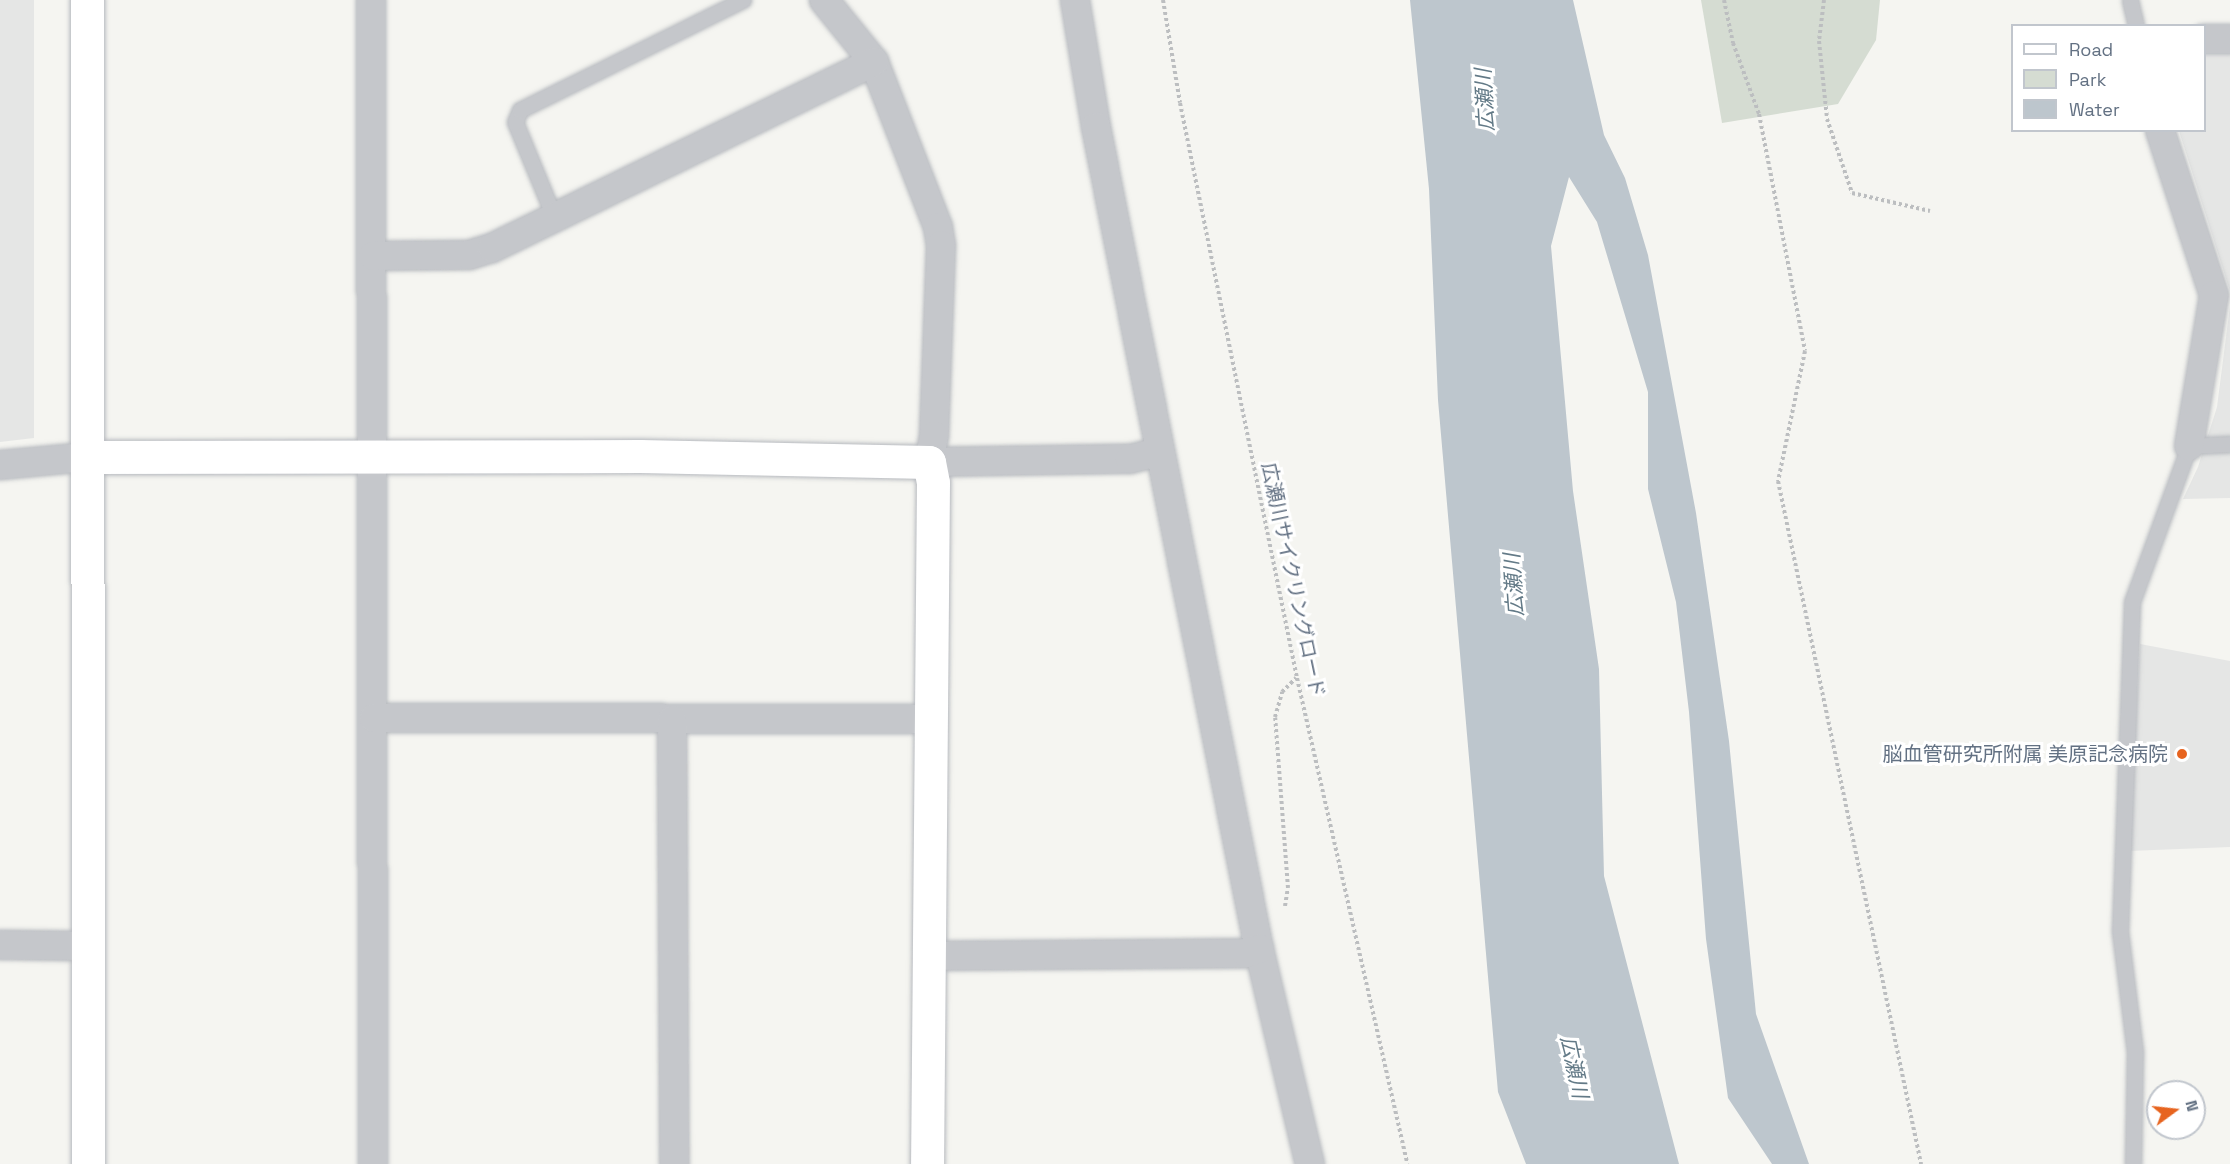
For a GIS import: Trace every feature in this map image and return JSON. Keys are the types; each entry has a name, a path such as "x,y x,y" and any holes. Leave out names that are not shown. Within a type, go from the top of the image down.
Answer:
{"street":[{"path":"87,0 88,1164"},
{"path":"371,0 373,1164"},
{"path":"824,0 874,62 938,227 941,244 934,436 929,462 933,483 927,956 927,1164"},
{"path":"1076,0 1096,127 1159,452 1259,949 1310,1164"},
{"path":"2206,39 2230,39"},
{"path":"373,256 469,255 492,248 874,62"},
{"path":"2161,132 2214,295 2189,446"},
{"path":"0,465 87,457 372,455 852,458 929,462 1130,459 1159,452"},
{"path":"374,718 930,719"},
{"path":"672,720 674,1164"},
{"path":"0,945 87,946"},
{"path":"927,956 1246,953 1259,949"}],"lane":[{"path":"555,219 515,122 520,110 743,0"},
{"path":"2130,0 2136,24"},
{"path":"2133,1164 2135,1052 2120,931 2132,602 2189,446 2230,444"}],"path":[{"name":"広瀬川サイクリングロード","path":"1163,0 1180,103 1297,678 1407,1164"},
{"path":"1724,0 1733,43 1759,114 1805,351 1778,481 1921,1164"},
{"path":"1824,0 1819,41 1827,119 1852,192 1930,211"},
{"path":"1259,949 1283,917 1288,888 1275,717 1282,692 1297,678"}],"shaded area":[{"path":"0,0 34,0 34,438 0,442"},
{"path":"2206,50 2230,51 2230,291 2179,132 2206,132"},
{"path":"2230,306 2230,498 2183,499 2198,467 2217,407"},
{"name":"脳血管研究所附属 美原記念病院","path":"2140,644 2230,661 2230,847 2129,851"}],"green space":[{"path":"1701,0 1880,0 1876,40 1838,104 1722,123"}],"water":[{"name":"広瀬川","path":"1410,0 1573,0 1604,135 1625,178 1648,255 1696,513 1729,741 1756,1014 1809,1164 1772,1164 1728,1098 1706,939 1689,712 1676,602 1648,489 1648,392 1597,222 1569,177 1551,246 1573,491 1599,669 1604,876 1679,1164 1526,1164 1498,1092 1438,400 1429,189"}],"place":[{"name":"脳血管研究所附属 美原記念病院","path":"2182,754"}]}
